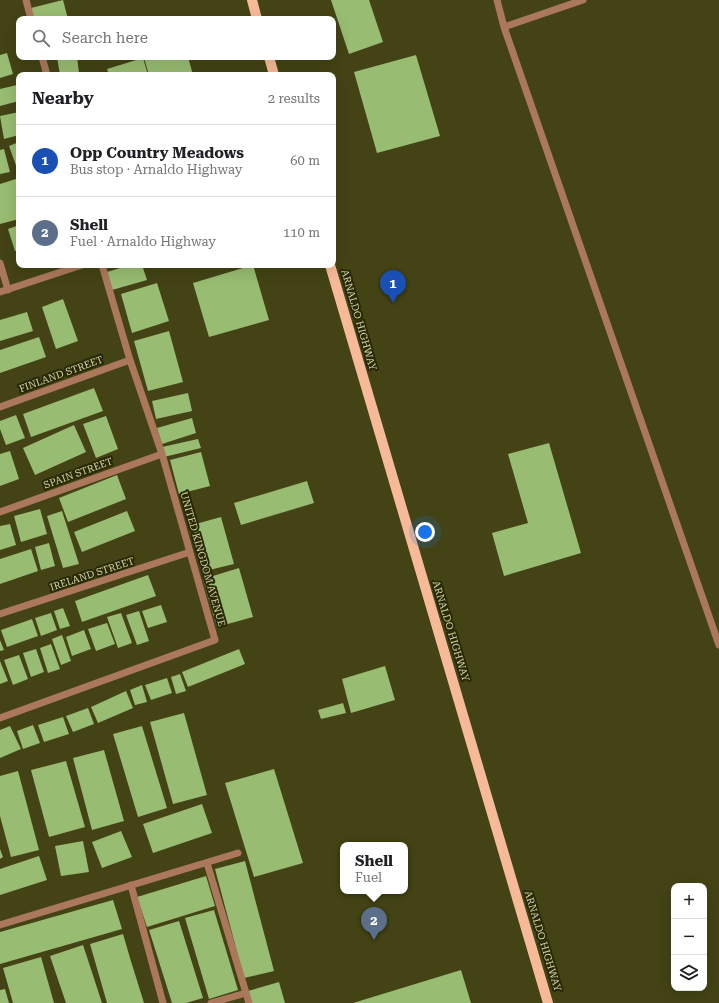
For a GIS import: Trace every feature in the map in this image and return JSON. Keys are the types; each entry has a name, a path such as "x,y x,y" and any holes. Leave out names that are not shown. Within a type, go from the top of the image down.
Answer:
{"main road":[{"path":"252,0 256,16"},
{"path":"270,60 273,72"},
{"name":"ARNALDO HIGHWAY","path":"331,268 548,1003"}],"street":[{"path":"26,0 30,16"},
{"path":"497,0 504,27 719,645"},
{"path":"504,27 583,0"},
{"path":"43,60 47,72"},
{"path":"0,263 8,290"},
{"path":"0,292 73,268"},
{"name":"UNITED KINGDOM AVENUE","path":"0,718 215,640 162,454 130,360 103,268"},
{"name":"FINLAND STREET","path":"0,407 130,360"},
{"name":"SPAIN STREET","path":"0,512 162,454"},
{"name":"IRELAND STREET","path":"0,614 190,552"},
{"path":"0,925 238,853"},
{"path":"207,863 249,1003"},
{"path":"131,885 163,1003"},
{"path":"211,1003 246,993"}],"building":[{"path":"63,0 67,16 33,16 31,8"},
{"path":"331,0 369,0 383,42 349,54"},
{"path":"7,53 13,74 0,78 0,55"},
{"path":"416,55 440,136 377,153 354,72"},
{"path":"58,60 77,60 79,72 60,72"},
{"path":"136,60 144,60 147,72 108,72 107,69"},
{"path":"145,60 189,60 192,72 148,72"},
{"path":"16,85 16,102 0,106 0,89"},
{"path":"16,113 16,136 4,139 0,116"},
{"path":"16,143 16,165 9,146"},
{"path":"4,149 10,172 0,174 0,150"},
{"path":"16,179 16,220 0,224 0,184"},
{"path":"16,226 16,251 15,251 8,229"},
{"path":"120,268 143,268 147,280 112,290 107,272"},
{"path":"243,268 254,268 269,320 209,337 193,283"},
{"path":"157,283 169,321 132,333 121,294"},
{"path":"63,299 78,341 56,349 42,307"},
{"path":"27,312 33,331 0,341 0,320"},
{"path":"169,331 183,382 148,391 134,341"},
{"path":"39,337 46,357 0,373 0,350"},
{"path":"94,388 103,411 31,437 23,414"},
{"path":"188,393 192,411 156,419 152,401"},
{"path":"16,415 25,438 6,445 0,429 0,421"},
{"path":"106,416 118,449 96,458 83,424"},
{"path":"192,418 196,433 162,444 157,428"},
{"path":"74,425 86,452 35,475 23,448"},
{"path":"198,439 201,448 164,457 162,447"},
{"path":"549,443 581,553 504,576 492,533 528,523 508,454"},
{"path":"10,451 19,479 0,486 0,454"},
{"path":"201,452 210,486 179,494 170,460"},
{"path":"117,475 126,499 68,522 59,498"},
{"path":"307,481 314,503 241,525 234,503"},
{"path":"40,509 47,534 21,542 14,516"},
{"path":"62,511 79,564 63,568 47,516"},
{"path":"127,511 135,531 82,552 74,532"},
{"path":"221,517 234,564 205,571 192,525"},
{"path":"10,524 16,545 0,550 0,526"},
{"path":"49,543 55,566 41,570 35,547"},
{"path":"31,549 38,571 0,584 0,559"},
{"path":"239,568 253,617 217,627 203,579"},
{"path":"148,575 156,596 82,622 75,601"},
{"path":"161,605 167,622 148,628 142,611"},
{"path":"63,608 70,626 60,629 54,611"},
{"path":"139,611 149,641 137,645 126,615"},
{"path":"51,613 57,630 41,636 35,618"},
{"path":"121,613 132,643 118,648 107,617"},
{"path":"32,619 38,636 7,647 1,630"},
{"path":"107,623 115,644 96,651 88,629"},
{"path":"84,630 91,649 72,656 66,637"},
{"path":"62,635 71,661 61,665 52,639"},
{"path":"0,640 4,650 0,651"},
{"path":"51,644 60,669 48,673 40,648"},
{"path":"36,649 44,672 31,677 23,653"},
{"path":"239,649 245,664 188,687 182,672"},
{"path":"19,655 28,679 13,685 4,660"},
{"path":"0,661 8,681 0,684"},
{"path":"385,666 395,700 351,713 342,679"},
{"path":"180,674 186,691 176,694 171,677"},
{"path":"167,678 172,693 151,700 145,685"},
{"path":"142,685 147,702 135,705 130,690"},
{"path":"126,691 133,708 98,723 91,707"},
{"path":"343,703 346,713 321,719 318,710"},
{"path":"88,708 94,724 73,732 66,716"},
{"path":"184,713 207,795 173,804 150,722"},
{"path":"63,717 69,734 44,742 38,725"},
{"path":"33,725 40,743 23,749 17,731"},
{"path":"10,726 21,749 0,758 0,730"},
{"path":"142,726 167,808 138,817 113,734"},
{"path":"104,750 124,821 92,830 73,758"},
{"path":"66,761 85,827 49,837 31,770"},
{"path":"274,769 303,863 254,877 225,783"},
{"path":"18,771 39,850 11,857 0,816 0,776"},
{"path":"202,804 212,833 153,853 143,824"},
{"path":"121,831 132,857 102,868 92,842"},
{"path":"83,841 89,872 61,876 55,846"},
{"path":"0,849 3,857 0,859"},
{"path":"39,856 47,880 0,895 0,869"},
{"path":"245,861 274,971 244,978 215,869"},
{"path":"206,876 215,906 147,927 137,897"},
{"path":"113,900 122,929 0,964 0,932"},
{"path":"214,910 238,990 209,999 185,918"},
{"path":"179,921 203,998 186,1003 172,1003 149,930"},
{"path":"123,934 144,1003 107,1003 90,944"},
{"path":"83,945 102,1003 66,1003 50,956"},
{"path":"41,957 54,1003 13,1003 3,968"},
{"path":"461,970 471,1003 353,1003"},
{"path":"279,982 285,1003 252,1003 248,991"},
{"path":"5,989 9,1003 0,1003 0,990"}],"place":[{"name":"Opp Country Meadows","path":"393,303"},
{"name":"Shell","path":"374,940"}]}
